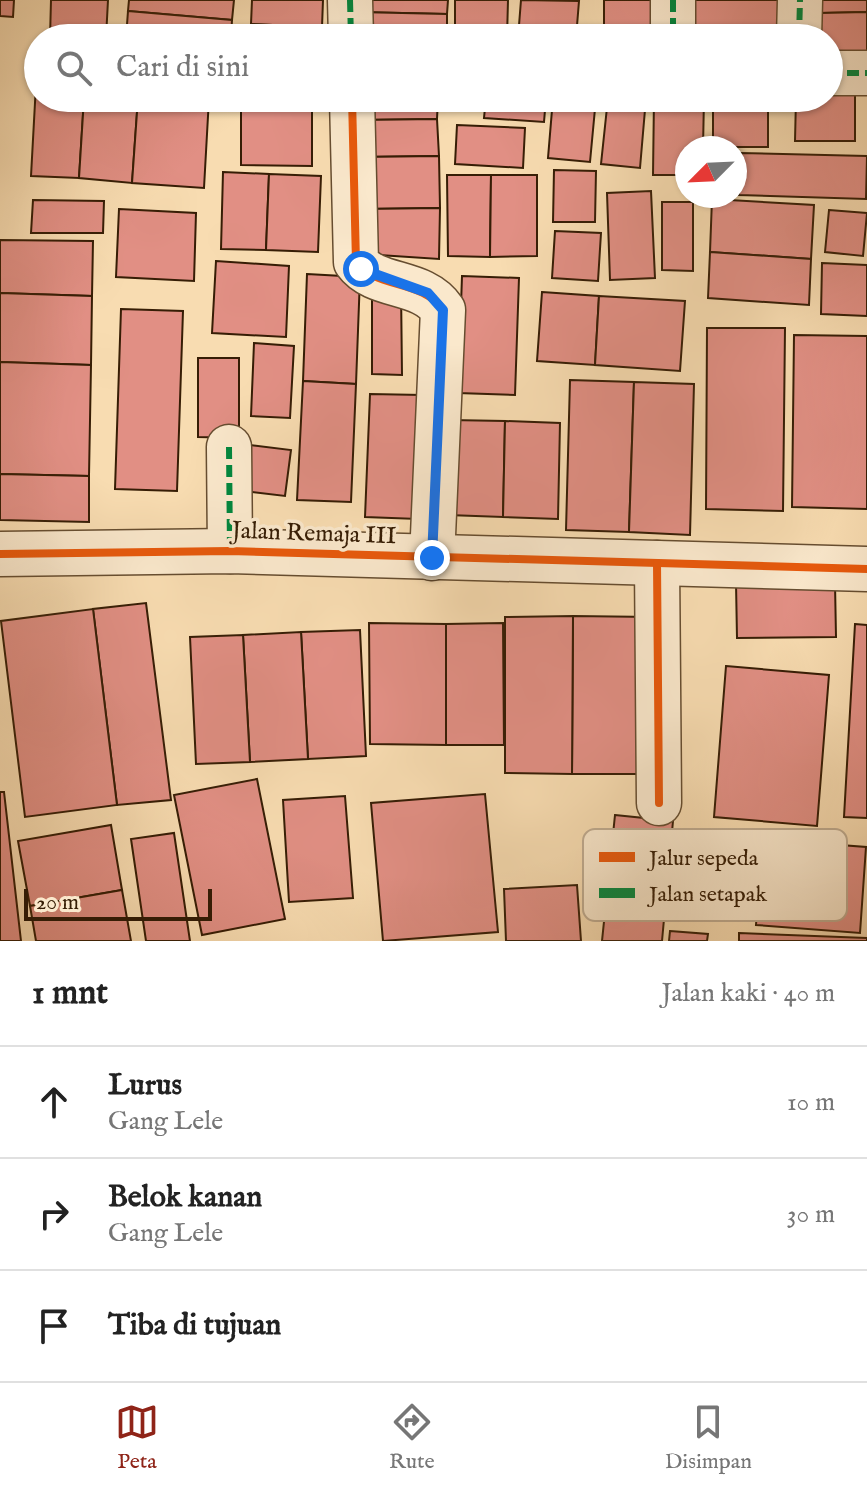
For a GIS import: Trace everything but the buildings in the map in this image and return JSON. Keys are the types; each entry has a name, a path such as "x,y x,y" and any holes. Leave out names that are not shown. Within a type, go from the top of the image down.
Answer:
{"street":[{"path":"350,0 351,24"},
{"path":"673,0 673,24"},
{"path":"799,24 800,0"},
{"path":"843,73 867,73"},
{"path":"352,112 356,262 371,274 428,293 443,310 432,558"},
{"path":"229,447 230,551"},
{"name":"Jalan Remaja III","path":"0,554 230,551 867,569"},
{"path":"657,563 659,803"}],"marked path":[{"path":"350,0 351,24"},
{"path":"673,0 673,24"},
{"path":"799,24 800,0"},
{"path":"843,73 867,73"},
{"path":"229,447 230,551"}],"cycle path":[{"path":"352,112 356,262 375,277 423,293 443,310 432,558"},
{"path":"0,554 230,551 867,569"},
{"path":"657,563 659,803"}],"route":[{"path":"361,269 428,293 443,310 432,558"}]}
